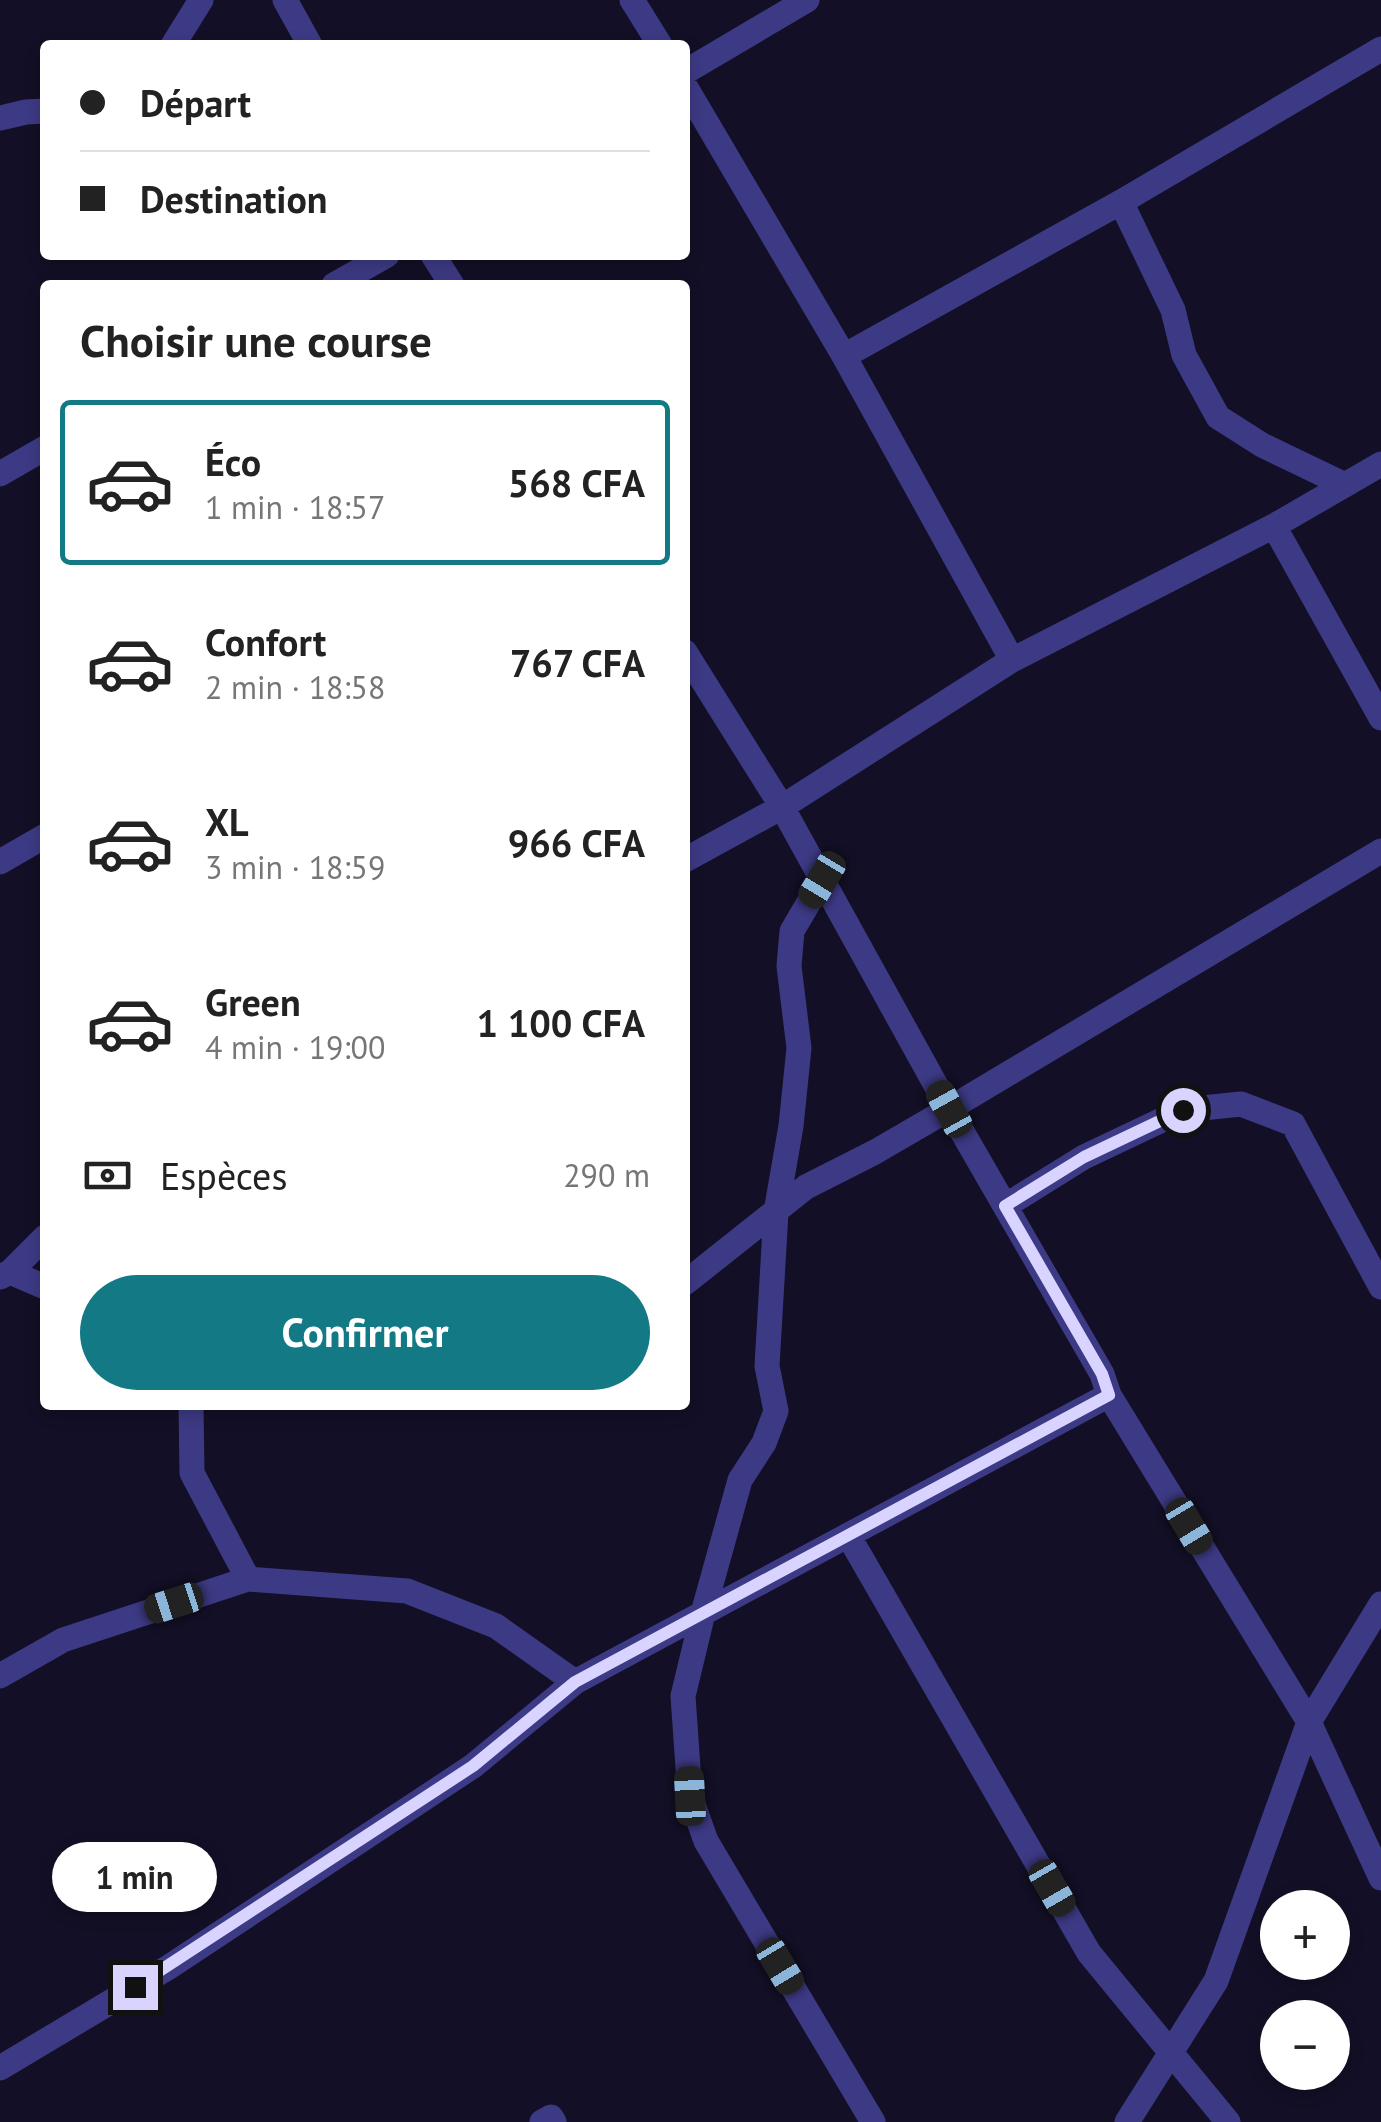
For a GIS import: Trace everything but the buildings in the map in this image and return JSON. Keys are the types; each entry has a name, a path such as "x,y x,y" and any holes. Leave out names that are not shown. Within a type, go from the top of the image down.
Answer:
{"street":[{"path":"176,40 201,0"},
{"path":"285,0 307,40"},
{"path":"632,0 657,40"},
{"path":"690,69 808,0"},
{"path":"844,356 1122,202 1381,49"},
{"path":"690,94 844,356 1012,660"},
{"path":"0,118 40,111"},
{"path":"1122,202 1173,310 1184,355 1218,416 1262,445 1343,484"},
{"path":"343,280 378,260"},
{"path":"0,474 40,451"},
{"path":"690,857 782,806 1012,660 1274,526 1381,464"},
{"path":"1274,526 1381,718"},
{"path":"690,660 782,806 949,1109 1102,1374 1109,1395 1309,1722 1381,1878"},
{"path":"0,862 40,839"},
{"path":"690,1280 806,1187 949,1109 1381,852"},
{"path":"822,880 792,931 789,966 799,1048 776,1212 767,1366 776,1412 764,1443 740,1480 684,1696 690,1796 706,1841 873,2122"},
{"path":"1005,1206 1084,1157 1183,1110 1241,1104 1293,1124 1381,1287"},
{"path":"40,1241 5,1274 40,1285"},
{"path":"0,2068 169,1966 473,1766 575,1682 1109,1395"},
{"path":"191,1410 192,1473 248,1579"},
{"path":"848,1535 1089,1953 1228,2122"},
{"path":"0,1676 64,1640 248,1579 407,1592 496,1626 575,1682"},
{"path":"1127,2122 1216,1981 1309,1722 1381,1604"},
{"path":"542,2122 551,2117 554,2122"}],"route":[{"path":"135,1987 473,1766 575,1682 1109,1395 1102,1374 1005,1206 1084,1157 1183,1110"}]}
